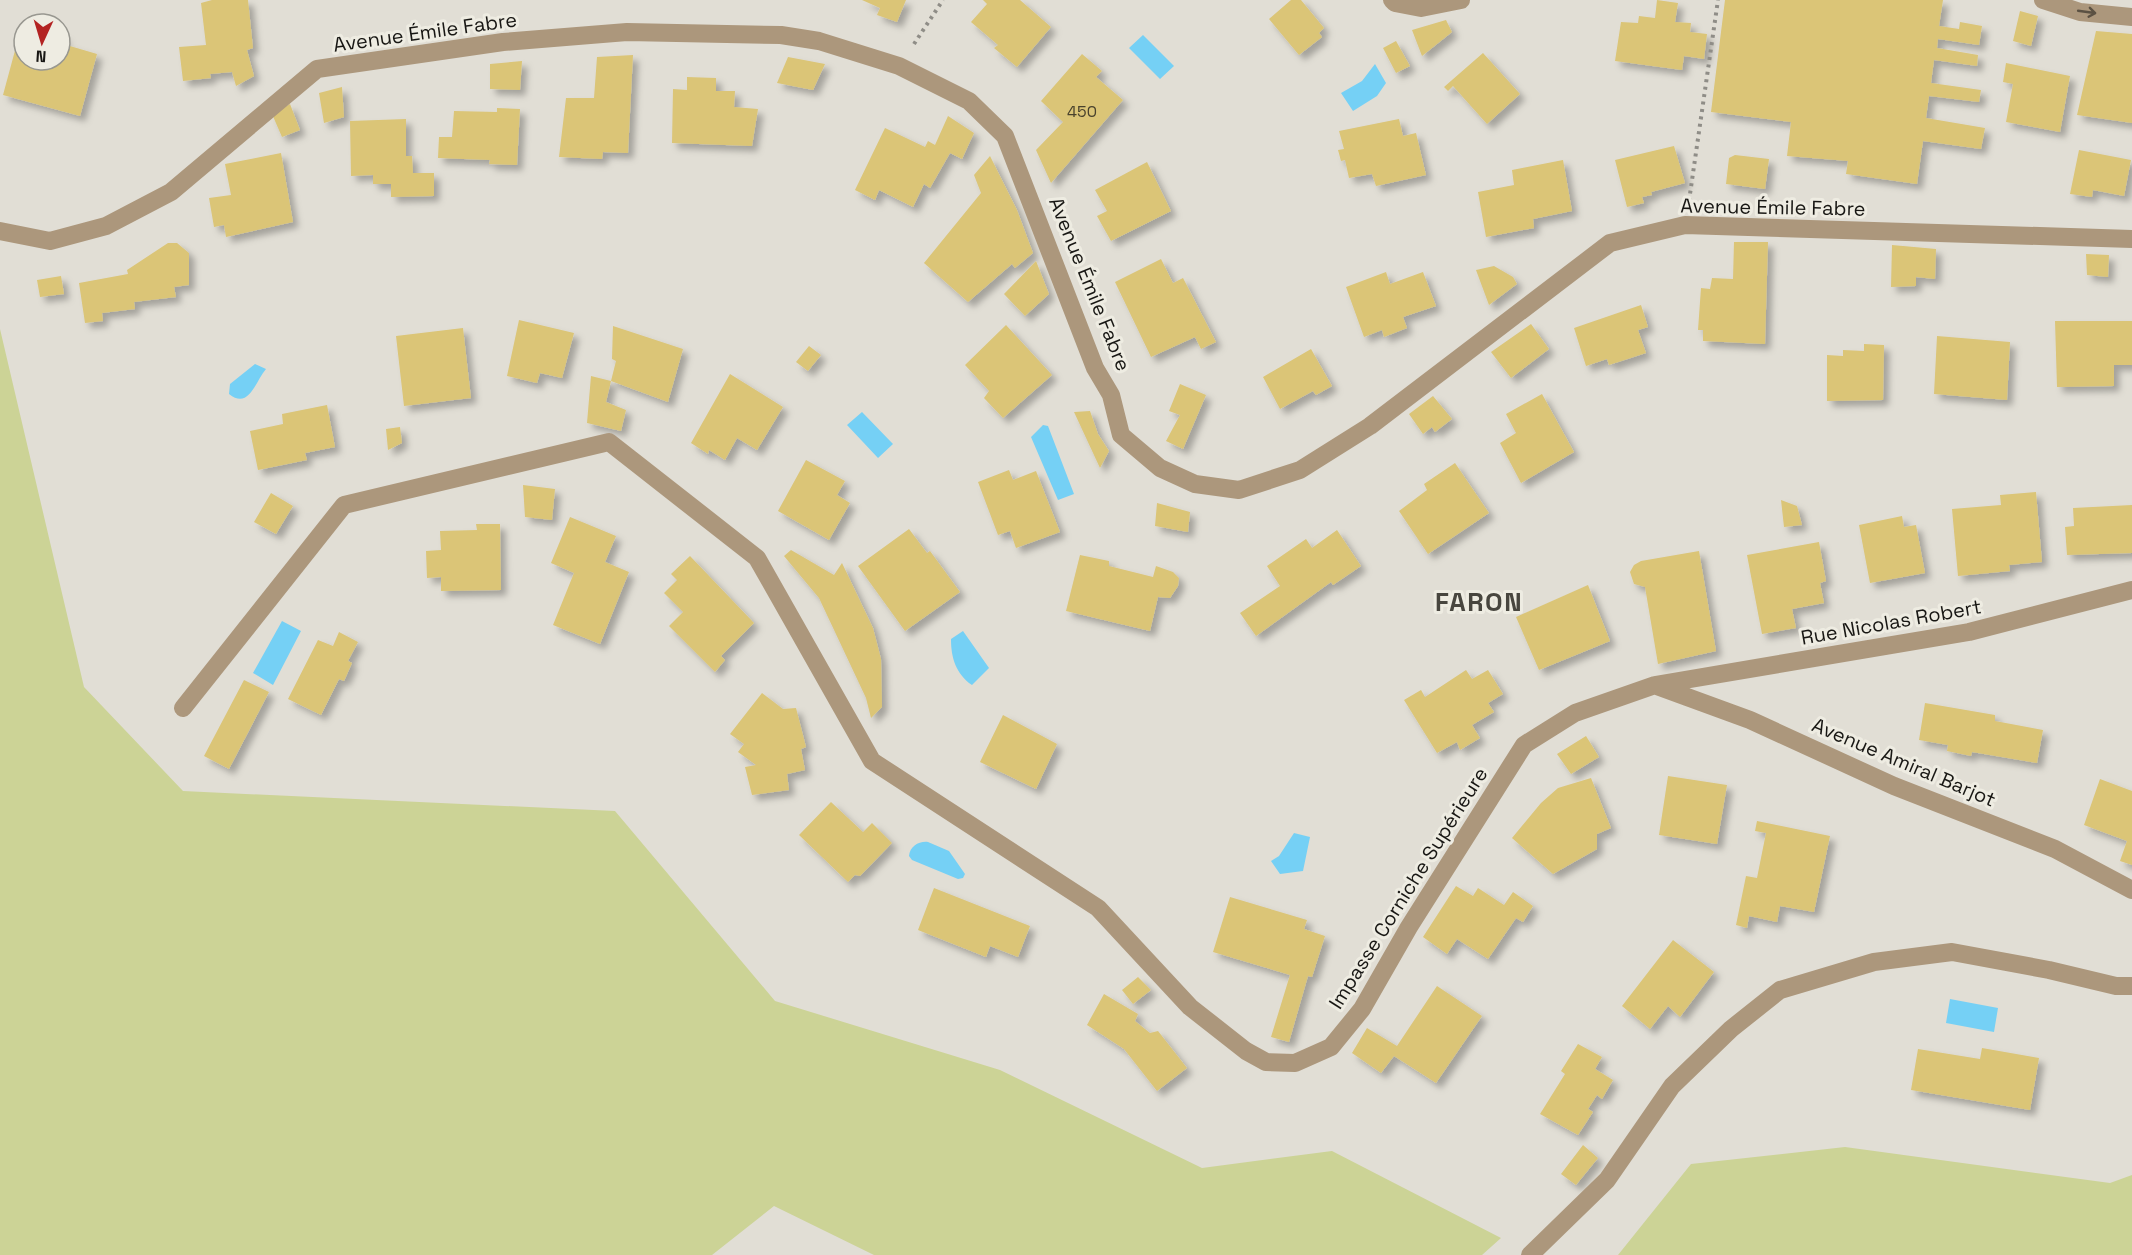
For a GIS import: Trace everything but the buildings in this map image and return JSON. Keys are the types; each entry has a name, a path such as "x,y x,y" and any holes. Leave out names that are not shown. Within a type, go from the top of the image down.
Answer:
{"street":[{"path":"1392,0 1420,8 1461,0"},
{"path":"2043,0 2080,12 2132,17"},
{"name":"Avenue Émile Fabre","path":"0,231 50,241 106,226 171,192 317,69 503,42 627,32 781,35 819,41 899,66 969,101 1005,136 1095,368 1111,395 1121,435 1160,468 1195,484 1239,490 1300,470 1370,426 1610,243 1685,225 2132,239"},
{"name":"Impasse Corniche Supérieure","path":"183,708 344,505 609,442 758,558 872,761 1098,908 1191,1007 1246,1052 1266,1062 1295,1063 1331,1047 1362,1009 1408,927 1524,745 1575,713 1655,685"},
{"name":"Rue Nicolas Robert","path":"1655,685 1969,632 2132,590"},
{"name":"Avenue Amiral Barjot","path":"1655,685 1750,720 1894,786 2055,849 2132,890"},
{"path":"1530,1255 1607,1180 1672,1086 1731,1029 1780,990 1874,962 1952,952 2049,970 2116,986 2132,986"}],"path":[{"path":"899,66 943,0"},
{"path":"1689,202 1718,0"}],"green space":[{"path":"0,329 84,687 183,791 615,811 775,1001 1000,1070 1202,1168 1332,1151 1501,1238 1482,1255 874,1255 774,1206 712,1255 0,1255"},
{"path":"1845,1147 2110,1183 2132,1175 2132,1255 1618,1255 1691,1164"}],"water":[{"path":"1143,35 1174,66 1160,79 1129,48"},
{"path":"1375,64 1386,83 1377,96 1353,111 1341,93 1362,81"},
{"path":"255,364 266,369 247,397 236,398 229,394 230,384"},
{"path":"862,412 893,444 878,458 847,425"},
{"path":"1043,425 1048,426 1074,494 1058,500 1031,437"},
{"path":"282,621 301,631 273,685 253,673"},
{"path":"963,631 989,668 972,685 958,671 952,653 951,639"},
{"path":"1294,833 1310,837 1303,871 1280,874 1271,861 1279,856"},
{"path":"921,842 928,842 949,851 965,874 963,878 958,879 912,860 909,856 913,847"},
{"path":"1950,999 1998,1008 1994,1032 1946,1023"}],"district":[{"name":"FARON","path":"1479,602"}]}
